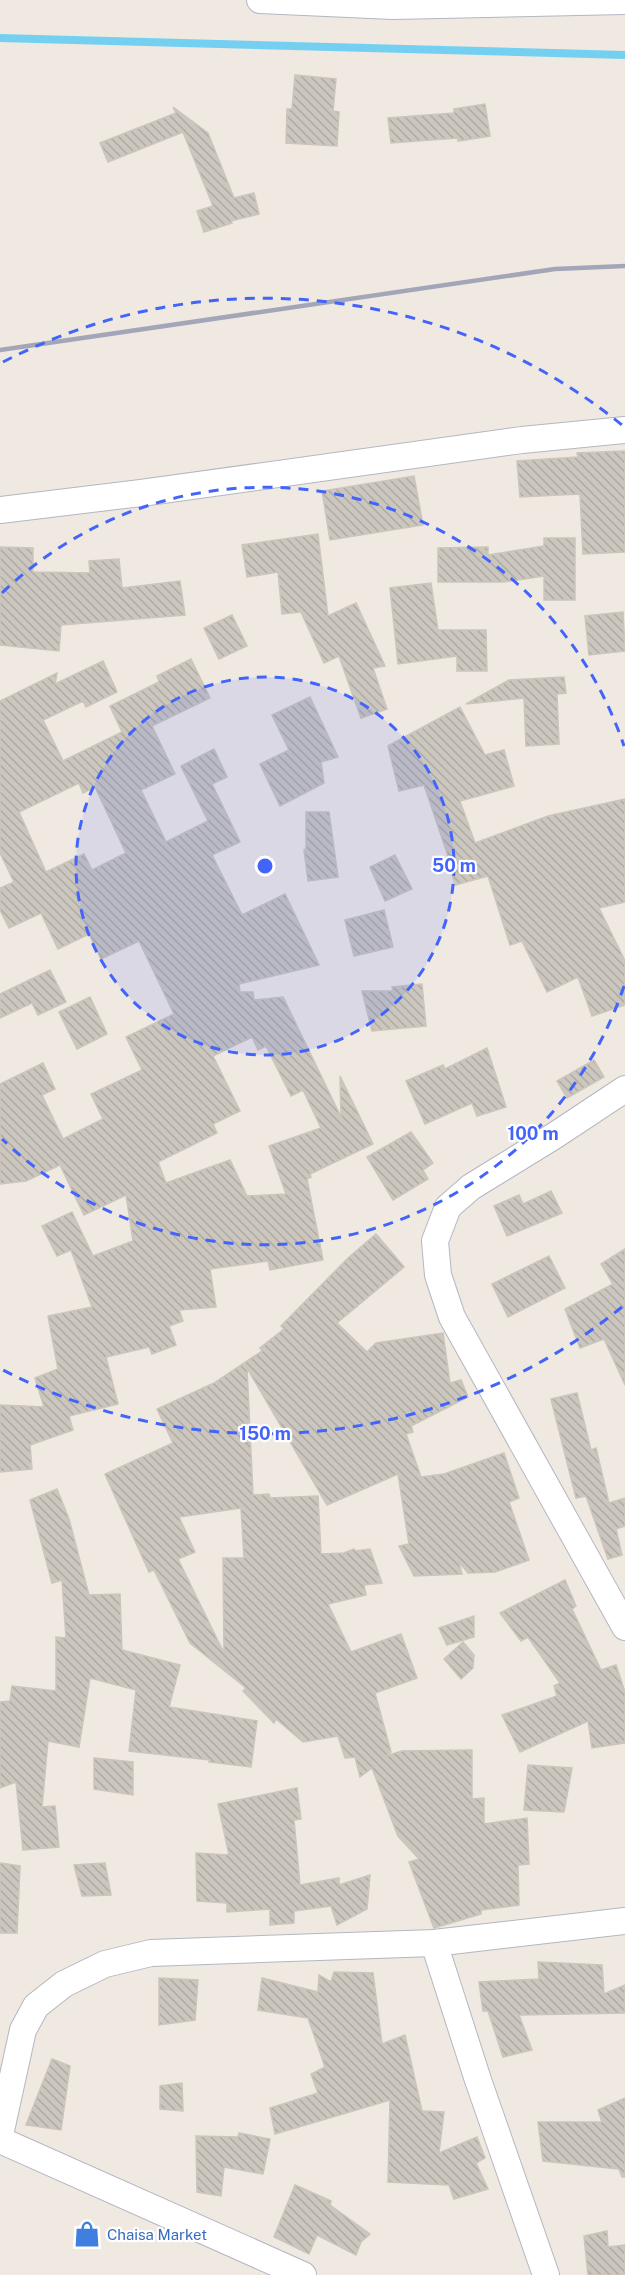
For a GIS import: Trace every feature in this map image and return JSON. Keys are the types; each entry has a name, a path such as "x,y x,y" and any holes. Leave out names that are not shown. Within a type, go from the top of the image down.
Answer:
{"street":[{"path":"260,0 393,6 625,1"},
{"path":"0,510 141,493 522,440 625,430"},
{"path":"625,1089 554,1137 471,1186 448,1207 435,1241 438,1275 452,1317 625,1627"},
{"path":"303,2275 0,2138 8,2068 23,2030 36,2006 64,1984 105,1965 151,1953 434,1943 625,1921"},
{"path":"434,1943 478,2080 546,2275"}],"building":[{"path":"295,75 336,79 333,111 339,112 337,146 286,143 287,109 292,109"},
{"path":"485,104 490,136 458,141 458,138 391,143 388,118 454,113 454,109"},
{"path":"173,107 208,133 234,198 254,193 259,214 231,221 232,223 204,232 197,211 213,206 183,132 108,162 100,143 176,113"},
{"path":"625,451 625,552 583,554 580,494 520,497 517,461 578,457 577,453"},
{"path":"414,476 423,525 330,540 322,491"},
{"path":"318,534 328,616 356,603 385,666 373,668 387,709 361,718 339,656 324,663 301,612 282,614 278,572 247,577 242,545"},
{"path":"544,538 575,538 575,600 544,600 544,576 504,582 438,582 438,548 488,547 488,555 544,546"},
{"path":"0,547 33,548 33,572 90,573 89,561 119,559 122,588 180,581 185,615 61,625 59,651 0,645"},
{"path":"431,583 438,630 486,630 487,671 457,671 457,656 398,664 390,588"},
{"path":"623,612 625,651 589,655 585,616"},
{"path":"232,615 247,646 219,659 204,628"},
{"path":"191,659 210,698 152,726 175,774 141,790 166,842 208,821 181,766 214,749 227,777 212,784 240,842 212,855 242,915 285,894 319,965 239,984 240,992 253,992 254,1000 283,997 341,1117 340,1076 373,1144 310,1174 311,1177 307,1179 323,1260 270,1270 268,1261 210,1269 216,1307 179,1310 183,1321 169,1326 176,1345 152,1354 149,1347 106,1357 118,1404 69,1416 73,1430 30,1445 32,1469 0,1472 0,1405 44,1407 35,1378 58,1369 48,1316 92,1307 71,1250 57,1256 42,1226 72,1212 93,1256 133,1241 126,1195 84,1215 60,1165 26,1181 0,1184 0,1084 43,1063 55,1089 42,1095 63,1139 103,1119 91,1094 142,1070 126,1037 174,1014 139,941 101,959 89,934 58,949 41,913 9,928 0,910 0,888 14,882 0,853 0,701 57,673 55,684 103,661 117,692 86,707 83,701 43,720 63,761 122,732 110,706 159,682 157,676","holes":["79,783 83,793 95,787 126,853 92,870 84,854 46,872 19,812","252,1037 258,1050 266,1046 291,1096 303,1090 321,1128 269,1146 286,1194 247,1196 230,1160 166,1183 158,1162 217,1133 213,1124 240,1111 213,1056"]},
{"path":"564,677 566,693 557,694 559,744 526,746 524,698 466,704 509,680"},
{"path":"310,697 338,757 321,762 324,783 280,806 260,764 289,750 272,715"},
{"path":"460,707 485,755 504,750 514,786 460,801 475,843 548,816 625,799 625,902 599,908 625,961 625,1005 592,1016 578,977 547,992 522,941 510,945 488,876 455,885 447,853 424,785 399,791 388,746"},
{"path":"306,812 329,812 338,877 308,881 304,850 306,849"},
{"path":"395,855 412,889 385,901 370,867"},
{"path":"384,910 393,947 354,956 345,920"},
{"path":"50,970 66,1002 38,1015 32,1003 0,1018 0,994"},
{"path":"422,984 426,1026 372,1031 362,991 393,991 392,987"},
{"path":"90,997 107,1034 77,1049 59,1012"},
{"path":"487,1048 506,1107 477,1116 472,1103 425,1124 406,1081 443,1065 445,1069"},
{"path":"594,1060 604,1077 567,1098 557,1081"},
{"path":"411,1132 433,1163 423,1170 428,1179 393,1200 367,1157"},
{"path":"551,1191 562,1213 507,1236 494,1206 519,1195 523,1204"},
{"path":"376,1234 404,1267 337,1323 367,1352 376,1343 443,1333 450,1383 461,1380 468,1397 411,1426 413,1432 406,1434 421,1477 444,1474 504,1453 519,1498 509,1502 529,1560 495,1572 468,1573 459,1562 462,1574 414,1576 399,1546 409,1544 398,1474 327,1505 247,1368 253,1495 269,1494 270,1498 318,1496 321,1554 370,1549 382,1583 364,1585 366,1595 328,1604 351,1652 401,1634 417,1678 375,1693 391,1752 386,1756 402,1751 472,1750 472,1799 484,1798 484,1824 527,1818 529,1864 518,1865 519,1905 481,1910 481,1914 434,1928 409,1862 419,1859 398,1836 372,1768 360,1777 355,1757 345,1758 338,1736 303,1742 276,1719 274,1723 243,1691 246,1688 190,1643 154,1570 149,1572 105,1474 173,1443 157,1409 214,1383 262,1351 260,1348 284,1329 281,1326 348,1258","holes":["241,1508 244,1558 223,1558 224,1653 178,1559 195,1552 179,1517"]},
{"path":"625,1249 625,1385 604,1339 580,1348 565,1309 613,1284 601,1264"},
{"path":"549,1256 565,1288 508,1317 492,1284"},
{"path":"577,1393 591,1450 596,1448 609,1503 625,1498 625,1526 616,1529 622,1555 608,1559 586,1496 576,1498 551,1399"},
{"path":"57,1489 69,1519 89,1595 120,1594 122,1650 180,1665 169,1707 257,1721 251,1767 129,1751 136,1690 90,1678 79,1747 48,1741 42,1807 55,1806 59,1847 23,1850 16,1782 0,1788 0,1702 10,1701 12,1686 56,1691 56,1637 66,1638 62,1580 52,1583 30,1500"},
{"path":"565,1580 576,1606 572,1609 601,1670 616,1665 625,1692 625,1743 592,1748 588,1721 520,1752 502,1715 557,1696 554,1686 560,1683 528,1637 521,1641 500,1613"},
{"path":"474,1616 474,1637 447,1645 439,1628"},
{"path":"463,1642 474,1655 473,1668 461,1679 444,1659"},
{"path":"94,1758 133,1762 133,1795 94,1789"},
{"path":"528,1765 572,1768 564,1812 524,1810"},
{"path":"297,1788 301,1819 294,1820 300,1885 339,1878 339,1885 370,1875 367,1909 337,1925 331,1906 294,1911 294,1923 270,1925 270,1909 227,1912 227,1903 197,1901 196,1853 229,1855 218,1804"},
{"path":"0,1863 20,1866 17,1933 0,1933"},
{"path":"105,1863 111,1895 82,1896 74,1865"},
{"path":"538,1962 602,1965 604,1994 625,1985 625,2013 519,2015 532,2050 503,2057 488,2011 483,2011 479,1982 539,1979"},
{"path":"334,1972 373,1973 382,2044 405,2035 422,2111 444,2112 439,2153 477,2137 485,2158 476,2163 488,2189 454,2199 449,2185 388,2182 390,2100 275,2134 270,2108 318,2093 311,2074 325,2067 308,2018 258,2010 262,1978 318,1992 319,1975 331,1982"},
{"path":"159,1978 198,1980 195,2020 159,2025"},
{"path":"52,2059 70,2066 61,2130 26,2125"},
{"path":"182,2083 183,2111 160,2109 160,2086"},
{"path":"625,2098 625,2177 622,2177 619,2169 543,2161 538,2122 602,2122 598,2110"},
{"path":"239,2133 270,2139 263,2174 224,2167 221,2196 197,2192 196,2136 238,2137"},
{"path":"295,2185 331,2201 330,2205 370,2234 361,2242 356,2255 317,2235 309,2254 274,2237"},
{"path":"607,2231 608,2247 625,2245 625,2275 588,2275 584,2236"}],"waterway":[{"path":"0,38 625,55"}],"railway":[{"path":"0,350 555,269 625,266"}],"place":[{"name":"Chaisa Market","path":"87,2234"}]}
